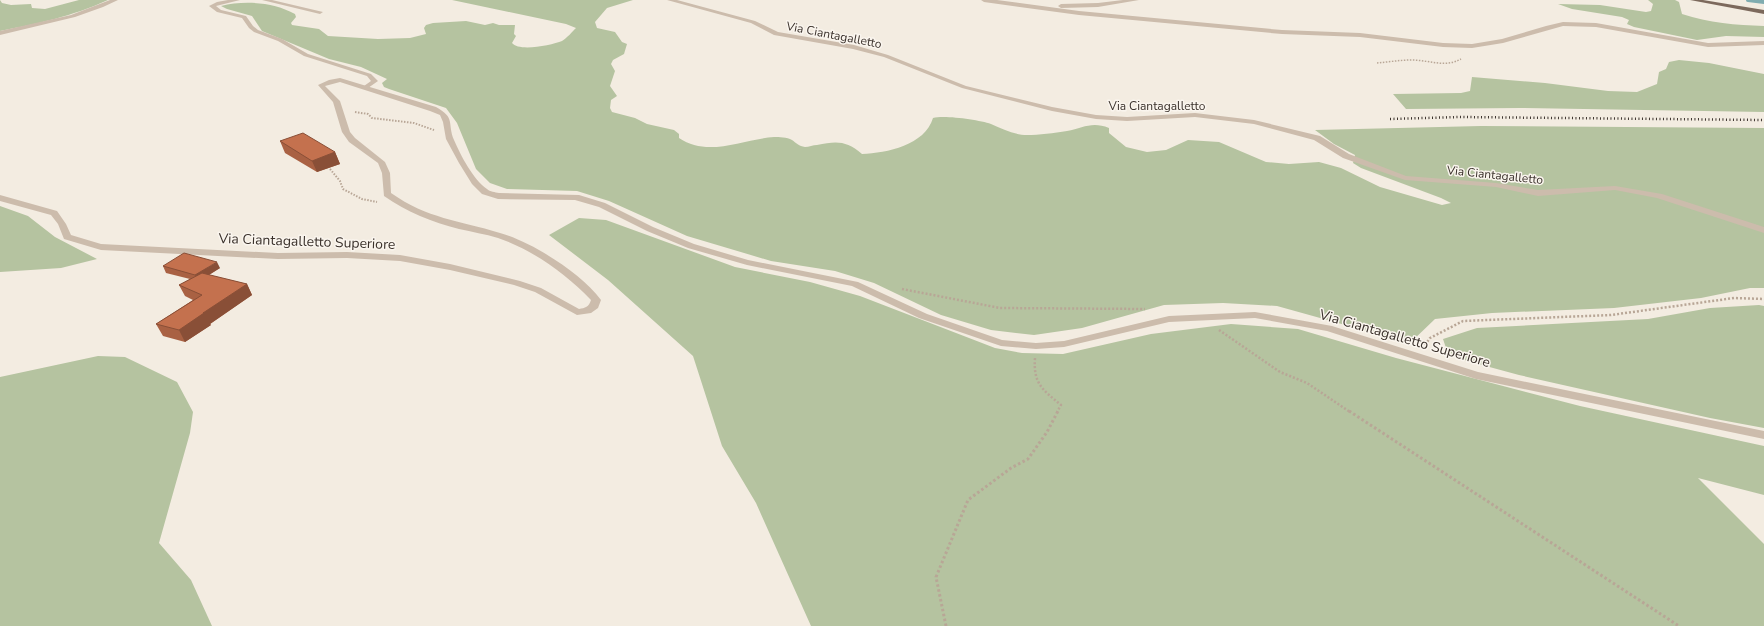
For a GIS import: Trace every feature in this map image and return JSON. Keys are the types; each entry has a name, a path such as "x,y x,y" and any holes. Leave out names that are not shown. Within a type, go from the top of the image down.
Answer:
{"main road":[{"path":"1693,0 1764,12"}],"street":[{"path":"0,33 64,20 87,13 115,0"},
{"name":"Via Ciantagalletto","path":"670,0 753,22 776,34 854,47 886,56 964,87 1052,109 1096,117 1127,119 1194,115 1254,122 1317,138 1346,156 1405,178 1496,184 1538,193 1615,188 1659,196 1764,230"},
{"path":"984,0 1035,6 1078,14 1156,19 1282,32 1360,35 1443,45 1472,46 1503,41 1548,27 1563,24 1596,25 1708,45 1764,43"},
{"path":"1035,6 1098,5 1136,0"},
{"name":"Via Ciantagalletto Superiore","path":"0,198 54,213 62,224 67,237 80,242 102,247 278,256 347,255 400,258 450,267 517,283 538,290 577,312 587,311 594,306 596,300 575,281 549,261 510,239 457,226 403,206 387,194 386,173 381,162 352,140 346,132 336,101 321,85 327,82 340,80 366,87 443,114 450,139 462,163 475,182 485,192 498,196 576,197 602,204 650,229 691,246 748,262 855,284 923,316 1001,343 1036,346 1064,344 1169,319 1254,315 1328,328 1417,355 1476,375 1764,435"}],"lane":[{"path":"237,0 219,3 212,6 219,11 244,17 256,31 280,40 306,55 369,75 375,81 366,87"},
{"path":"265,0 320,12"}],"path":[{"path":"338,109 368,114 372,118 414,123 431,130 448,129"},
{"path":"330,169 336,175 343,189 362,199 403,206"},
{"path":"897,288 1000,308 1074,310 1152,309"},
{"path":"1417,355 1430,338 1463,321 1611,315 1734,298 1764,299"},
{"path":"1200,317 1280,372 1307,383 1400,446 1679,626"},
{"path":"946,626 936,577 968,500 1012,468 1028,459 1047,432 1061,405 1037,383 1034,376 1033,368 1036,346"}],"green space":[{"path":"0,0 2,3 11,5 31,4 32,8 45,9 79,0 108,0 68,15 0,31"},
{"path":"452,0 633,0 607,8 595,22 597,28 615,32 622,42 627,44 624,54 613,60 611,64 615,71 610,86 617,96 611,100 610,108 612,112 635,118 647,124 674,130 679,134 679,138 690,144 702,147 726,146 762,138 778,137 790,139 805,147 835,142 851,146 862,154 883,152 904,146 914,141 929,127 933,118 938,117 962,118 979,121 1022,135 1067,131 1098,125 1109,128 1109,133 1126,147 1147,152 1166,150 1188,140 1219,142 1266,162 1289,164 1319,162 1341,168 1380,187 1442,205 1451,203 1361,168 1353,163 1355,155 1334,144 1315,130 1481,126 1764,128 1764,288 1750,288 1701,298 1614,308 1492,313 1435,319 1410,343 1277,306 1223,303 1164,305 1082,328 1034,335 991,330 941,315 874,283 835,271 771,261 687,236 609,201 577,191 507,189 490,183 476,169 457,123 446,108 384,87 382,83 387,79 361,67 329,59 262,31 252,16 221,6 239,3 259,3 278,7 295,14 296,17 291,23 292,25 319,29 328,36 378,39 410,38 426,34 424,28 426,25 433,23 466,21 485,25 493,23 499,25 515,25 514,34 516,36 512,43 516,46 528,47 544,46 562,41 576,28 566,24"},
{"path":"1648,0 1675,0 1679,2 1682,14 1702,20 1764,26 1764,37 1726,36 1697,40 1634,27 1627,24 1629,20 1622,17 1572,9 1558,4 1600,5 1646,12 1651,11 1653,4"},
{"path":"1679,60 1709,63 1764,74 1764,112 1519,108 1406,109 1393,94 1461,93 1470,91 1472,77 1545,83 1608,91 1637,92 1657,84 1659,72 1666,69 1669,62"},
{"path":"0,206 28,216 55,237 97,259 61,268 0,272"},
{"path":"579,218 606,220 735,267 810,282 860,296 995,348 1022,353 1063,354 1151,334 1231,324 1298,329 1396,358 1580,406 1764,446 1764,495 1698,478 1764,544 1764,626 811,626 756,503 722,446 693,356 608,280 549,235"},
{"path":"1764,306 1764,428 1710,418 1519,375 1471,362 1455,357 1446,348 1443,339 1477,328 1648,319 1710,308"},
{"path":"98,356 125,357 177,382 193,412 190,433 159,543 191,580 212,626 0,626 0,377"}],"building":[{"path":"303,133 335,152 312,161 280,141"},
{"path":"184,253 217,262 195,275 163,266"},
{"path":"202,273 247,284 179,330 156,324 202,295 179,285"}],"waterway":[{"path":"1748,0 1764,2"}],"railway":[{"path":"1390,119 1459,117 1764,120"}]}
